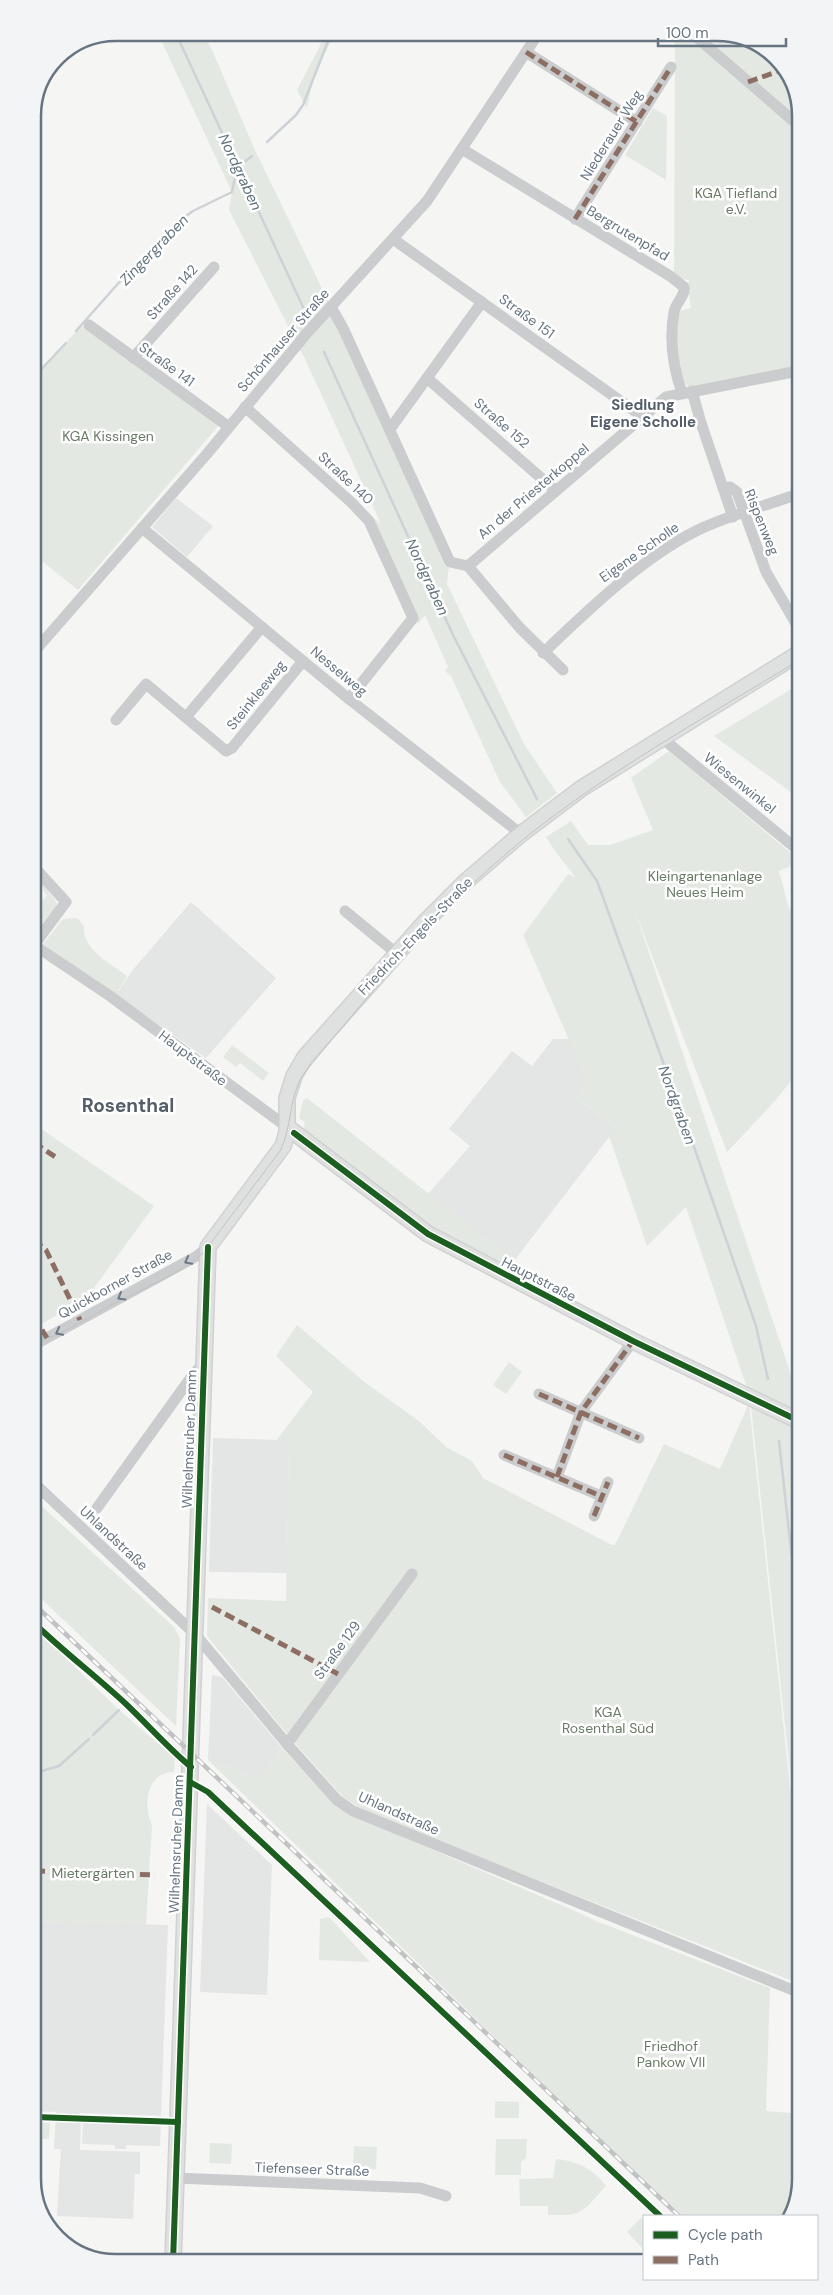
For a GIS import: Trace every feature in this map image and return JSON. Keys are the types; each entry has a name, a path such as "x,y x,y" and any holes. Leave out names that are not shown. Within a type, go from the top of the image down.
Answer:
{"main road":[{"name":"Friedrich-Engels-Straße","path":"287,1127 286,1100 297,1070 324,1035 396,953 464,883 521,834 582,788 792,658"},
{"path":"208,1247 283,1146 287,1127"},
{"name":"Hauptstraße","path":"287,1127 428,1234 633,1341 792,1418"},
{"name":"Wilhelmsruher Damm","path":"173,2254 208,1247"}],"street":[{"name":"Schönhauser Straße","path":"41,644 331,307 427,201 533,41"},
{"path":"701,41 792,120"},
{"path":"526,52 637,122"},
{"name":"Niederauer Weg","path":"575,219 671,67"},
{"name":"Bergrutenpfad","path":"462,149 670,276 684,287 684,293 675,309 672,357 687,392"},
{"name":"Straße 151","path":"393,239 643,418"},
{"name":"Straße 142","path":"133,358 214,267"},
{"path":"390,428 482,302"},
{"path":"331,307 390,428 450,562 468,566 497,602 543,653 563,670"},
{"name":"Straße 141","path":"89,326 229,427"},
{"name":"An der Priesterkoppel","path":"468,566 666,397 792,372"},
{"name":"Straße 152","path":"427,378 556,491"},
{"name":"Rispenweg","path":"687,392 723,488 730,487 737,492 739,515 766,572 792,616"},
{"name":"Straße 140","path":"245,407 352,503 369,521 413,618 349,699"},
{"name":"Eigene Scholle","path":"543,653 599,600 660,554 698,530 792,496"},
{"name":"Nesselweg","path":"142,528 349,699 521,834"},
{"path":"186,717 262,627"},
{"name":"Steinkleeweg","path":"116,720 146,684 226,751 232,748 304,661"},
{"name":"Wiesenwinkel","path":"662,738 792,845"},
{"name":"Hauptstraße","path":"41,875 66,902 41,936"},
{"path":"345,912 396,953"},
{"name":"Hauptstraße","path":"41,950 110,996 287,1127"},
{"name":"Quickborner Straße","path":"41,1341 196,1257 208,1247"},
{"path":"557,1477 582,1412 633,1341"},
{"name":"Wilhelmsruher Damm","path":"97,1508 192,1376 204,1363"},
{"path":"539,1394 639,1438"},
{"path":"504,1455 601,1496"},
{"path":"594,1516 608,1482"},
{"name":"Uhlandstraße","path":"41,1490 195,1634 287,1744 337,1800 360,1815 792,1990"},
{"name":"Straße 129","path":"287,1744 412,1574"},
{"name":"Tiefenseer Straße","path":"176,2178 420,2188 446,2196"}],"shaded area":[{"path":"176,498 213,526 187,557 152,527"},
{"path":"191,902 276,978 206,1058 116,995 132,971"},
{"path":"553,1039 570,1039 588,1083 576,1098 616,1128 514,1261 428,1194 470,1146 449,1129 512,1051 532,1066"},
{"path":"279,1437 289,1437 287,1573 209,1572 213,1438 277,1440"},
{"path":"212,1675 222,1677 282,1748 260,1779 208,1760"},
{"path":"207,1804 272,1865 267,1995 200,1992"},
{"path":"41,1921 168,1925 161,2116 79,2113 78,2119 81,2119 80,2150 140,2152 140,2174 135,2174 133,2219 57,2216 61,2149 54,2149 56,2112 41,2111"},
{"path":"83,2121 161,2124 160,2146 127,2145 126,2149 115,2149 115,2145 82,2144"}],"green space":[{"path":"161,41 208,41 213,52 254,148 331,307 449,565 447,584 524,744 557,793 526,817 500,782 451,676 445,671 448,667 425,615 418,624 369,514 381,524 305,359 229,210 232,192"},
{"path":"322,41 331,41 313,80 307,108 297,90"},
{"name":"KGA Tiefland e.V.","path":"675,41 696,41 792,123 792,368 688,387 679,374 675,352 679,311 691,308 689,280 681,279 674,275"},
{"path":"703,41 722,41 736,44 754,51 766,60 784,83 789,97 792,116"},
{"path":"653,108 667,116 666,180 625,155"},
{"name":"KGA Kissingen","path":"82,325 219,425 78,590 41,560 41,370"},
{"path":"792,689 792,793 714,736"},
{"name":"Kleingartenanlage Neues Heim","path":"669,751 792,854 792,865 779,871 789,909 792,909 792,1080 774,1102 727,1152 635,911 792,1378 792,1791 750,1397 686,1207 647,1246 609,1136 615,1127 576,1098 588,1083 523,935 568,874 576,878 546,837 571,821 588,845 610,845 653,830 631,778"},
{"path":"41,882 57,903 56,908 41,928 41,902 47,896"},
{"path":"77,918 84,926 87,942 92,949 105,961 127,976 116,995 43,944 63,919"},
{"path":"232,1045 269,1073 263,1081 240,1063 236,1067 223,1057"},
{"path":"307,1098 514,1261 527,1281 435,1233 303,1130 305,1122 299,1118 303,1101"},
{"path":"41,1129 154,1206 85,1300 41,1324"},
{"name":"KGA Rosenthal Süd","path":"297,1325 367,1384 419,1421 446,1447 472,1461 483,1478 612,1545 615,1545 664,1444 720,1469 749,1403 792,1806 792,1981 366,1812 343,1797 286,1733 207,1636 208,1598 286,1601 289,1438 279,1437 313,1392 276,1356"},
{"path":"509,1362 522,1372 506,1394 493,1385"},
{"path":"41,1505 174,1627 180,1639 176,1726 41,1599"},
{"name":"Mietergärten","path":"41,1634 119,1710 175,1758 174,1772 165,1773 157,1777 149,1791 148,1808 152,1825 146,1925 41,1921"},
{"name":"Friedhof Pankow VII","path":"282,1748 328,1797 352,1815 596,1921 770,1988 766,2111 791,2113 792,2090 792,2179 788,2203 782,2215 682,2215 571,2111 208,1760 260,1779"},
{"path":"329,1917 370,1962 319,1960 320,1919"},
{"path":"495,2101 519,2102 519,2118 495,2118"},
{"path":"41,2122 50,2123 49,2139 41,2139"},
{"path":"496,2139 527,2139 526,2158 521,2162 521,2175 495,2175"},
{"path":"210,2143 232,2144 231,2164 209,2163"},
{"path":"354,2146 377,2147 376,2169 353,2168"},
{"path":"556,2159 584,2167 596,2175 606,2186 587,2207 569,2215 548,2215 548,2206 520,2206 519,2179 553,2178"},
{"path":"641,2218 643,2221 643,2249 627,2232"}],"waterway":[{"name":"Nordgraben","path":"179,41 303,307"},
{"name":"Zingergraben","path":"267,142 296,115 303,105 328,41"},
{"name":"Zingergraben","path":"76,331 131,269 179,221 193,211 232,192 237,168 252,156"},
{"path":"41,370 66,343"},
{"name":"Nordgraben","path":"324,352 453,635 537,799"},
{"name":"Nordgraben","path":"568,839 597,881 693,1144 756,1326 768,1379"},
{"name":"Nordgraben","path":"779,1441 792,1559"},
{"path":"93,1735 119,1710"},
{"path":"41,1771 59,1766 89,1739"}],"tram line":[{"path":"41,1340 70,1328 169,1276 204,1252 280,1151 287,1131 296,1091 305,1072 409,949 494,864 557,813 624,767 792,665"}],"railway":[{"path":"41,1611 678,2215"}],"marked path":[{"path":"526,52 637,122"},
{"path":"575,219 671,67"},
{"path":"748,82 777,72"},
{"path":"41,1148 57,1158"},
{"path":"41,1246 46,1250 80,1320"},
{"path":"41,1328 47,1338"},
{"path":"557,1477 581,1412 633,1341"},
{"path":"539,1394 639,1438"},
{"path":"504,1455 601,1496"},
{"path":"594,1516 608,1482"},
{"path":"212,1607 338,1674"},
{"path":"41,1871 155,1875"}],"cycle path":[{"path":"294,1133 428,1234 633,1341 792,1418"},
{"path":"173,2254 208,1247"},
{"path":"41,1630 127,1705 166,1745 191,1767"},
{"path":"190,1782 208,1792 659,2215"},
{"path":"41,2117 178,2122"}],"district":[{"name":"Siedlung Eigene Scholle","path":"643,414"},
{"name":"Rosenthal","path":"128,1105"}]}
